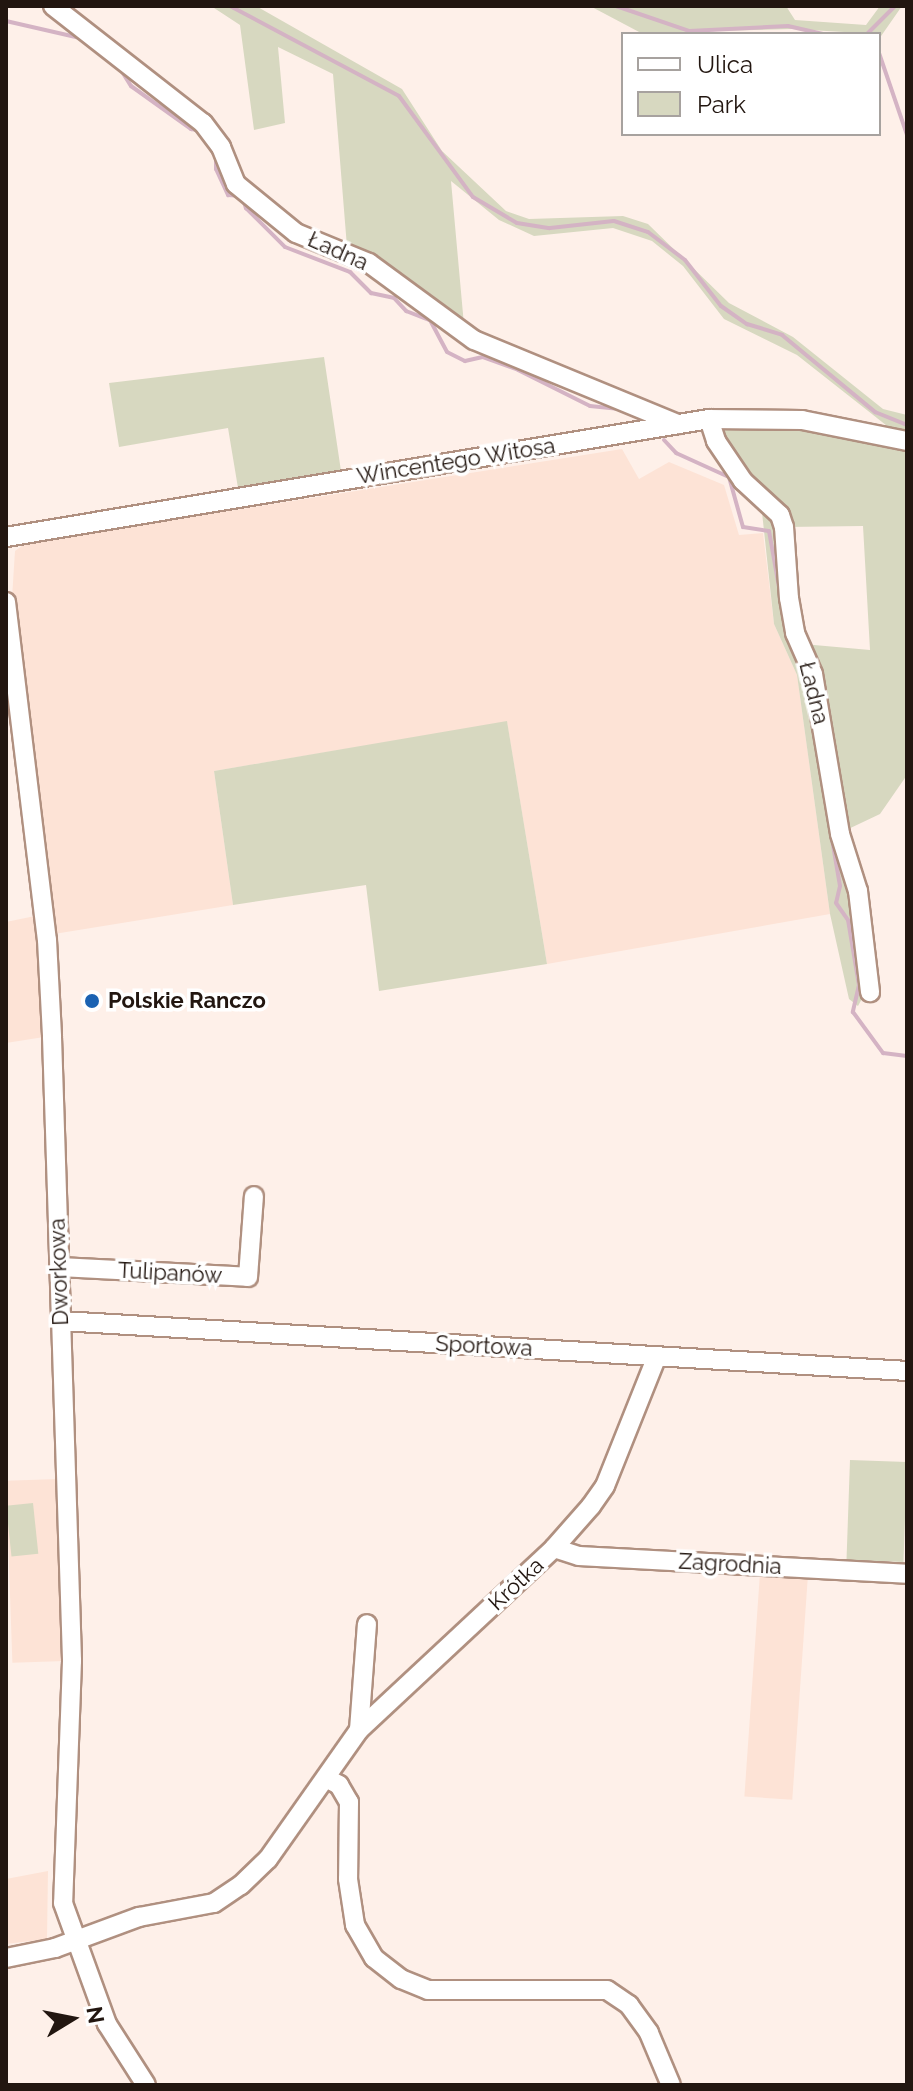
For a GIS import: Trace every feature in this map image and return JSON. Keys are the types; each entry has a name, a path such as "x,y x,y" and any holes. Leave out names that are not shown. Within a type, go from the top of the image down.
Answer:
{"street":[{"name":"Ładna","path":"53,6 203,123 221,147 236,184 296,233 369,263 474,340 678,424"},
{"name":"Ładna","path":"709,419 716,441 743,481 780,515 784,527 795,633 813,674 840,834 858,891 870,992"},
{"name":"Wincentego Witosa","path":"6,537 709,419 802,420 907,441"},
{"name":"Dworkowa","path":"6,602 47,940 72,1661 61,1848 63,1903 74,1942 107,2024 146,2085"},
{"name":"Tulipanów","path":"59,1267 248,1277 254,1196"},
{"name":"Sportowa","path":"61,1321 907,1371"},
{"name":"Krótka","path":"6,1958 74,1942 139,1917 214,1903 268,1859 359,1730 554,1548 605,1486 657,1356"},
{"name":"Zagrodnia","path":"554,1548 579,1556 907,1574"},
{"path":"359,1730 367,1624"},
{"path":"326,1778 339,1785 349,1802 348,1879 355,1925 374,1958 401,1979 428,1990 607,1990 629,2005 649,2033 671,2085"}],"shaded area":[{"path":"622,449 639,479 669,462 724,485 739,535 763,533 774,624 797,675 830,914 547,964 507,722 214,771 233,905 54,934 12,598 15,551 26,543"},
{"path":"35,916 44,1037 6,1043 6,922"},
{"path":"59,1479 65,1661 12,1663 6,1481"},
{"path":"760,1573 808,1576 792,1800 744,1796"},
{"path":"48,1871 47,1939 6,1944 6,1879"}],"green space":[{"path":"211,6 256,6 402,89 442,151 506,211 529,219 623,216 648,224 729,303 793,337 883,409 907,415 907,434 896,433 797,355 724,319 683,266 652,241 613,228 534,236 499,220 451,181 464,325 347,247 333,74 278,47 285,123 254,130 240,25"},
{"path":"590,6 786,6 795,20 866,25 880,6 902,6 881,36 881,32 792,29 639,32"},
{"path":"324,357 341,471 238,488 228,428 119,447 109,383"},
{"path":"780,427 907,450 907,775 880,814 842,832 803,644 870,650 863,526 786,527 746,479 718,429"},
{"path":"761,503 777,518 810,674 865,993 858,1006 849,999 830,914 797,675 774,624"},
{"path":"507,721 547,964 379,991 366,885 233,905 214,771"},
{"path":"850,1460 907,1462 903,1562 847,1560"},
{"path":"33,1503 38,1554 11,1557 6,1506"}],"waterway":[{"path":"230,6 399,96 473,197 517,223 550,228 614,221 648,232 685,260 721,306 747,324 782,335 875,412 907,425"},
{"path":"616,6 689,31 788,26 815,32"},
{"path":"869,32 895,6"},
{"path":"6,21 80,38"},
{"path":"881,59 907,135"},
{"path":"121,70 131,86 191,129 202,131"},
{"path":"216,154 216,169 228,195 242,196 246,208 285,247 350,272 371,293 394,298 406,311 430,320 447,352 465,361 483,357 518,370 590,406 620,409"},
{"path":"664,440 676,453 729,477 743,527 769,531 787,632"},
{"path":"826,804 840,886 836,903 848,920 859,985 853,1012 883,1053 907,1056"}],"place":[{"name":"Polskie Ranczo","path":"92,1001"}]}
